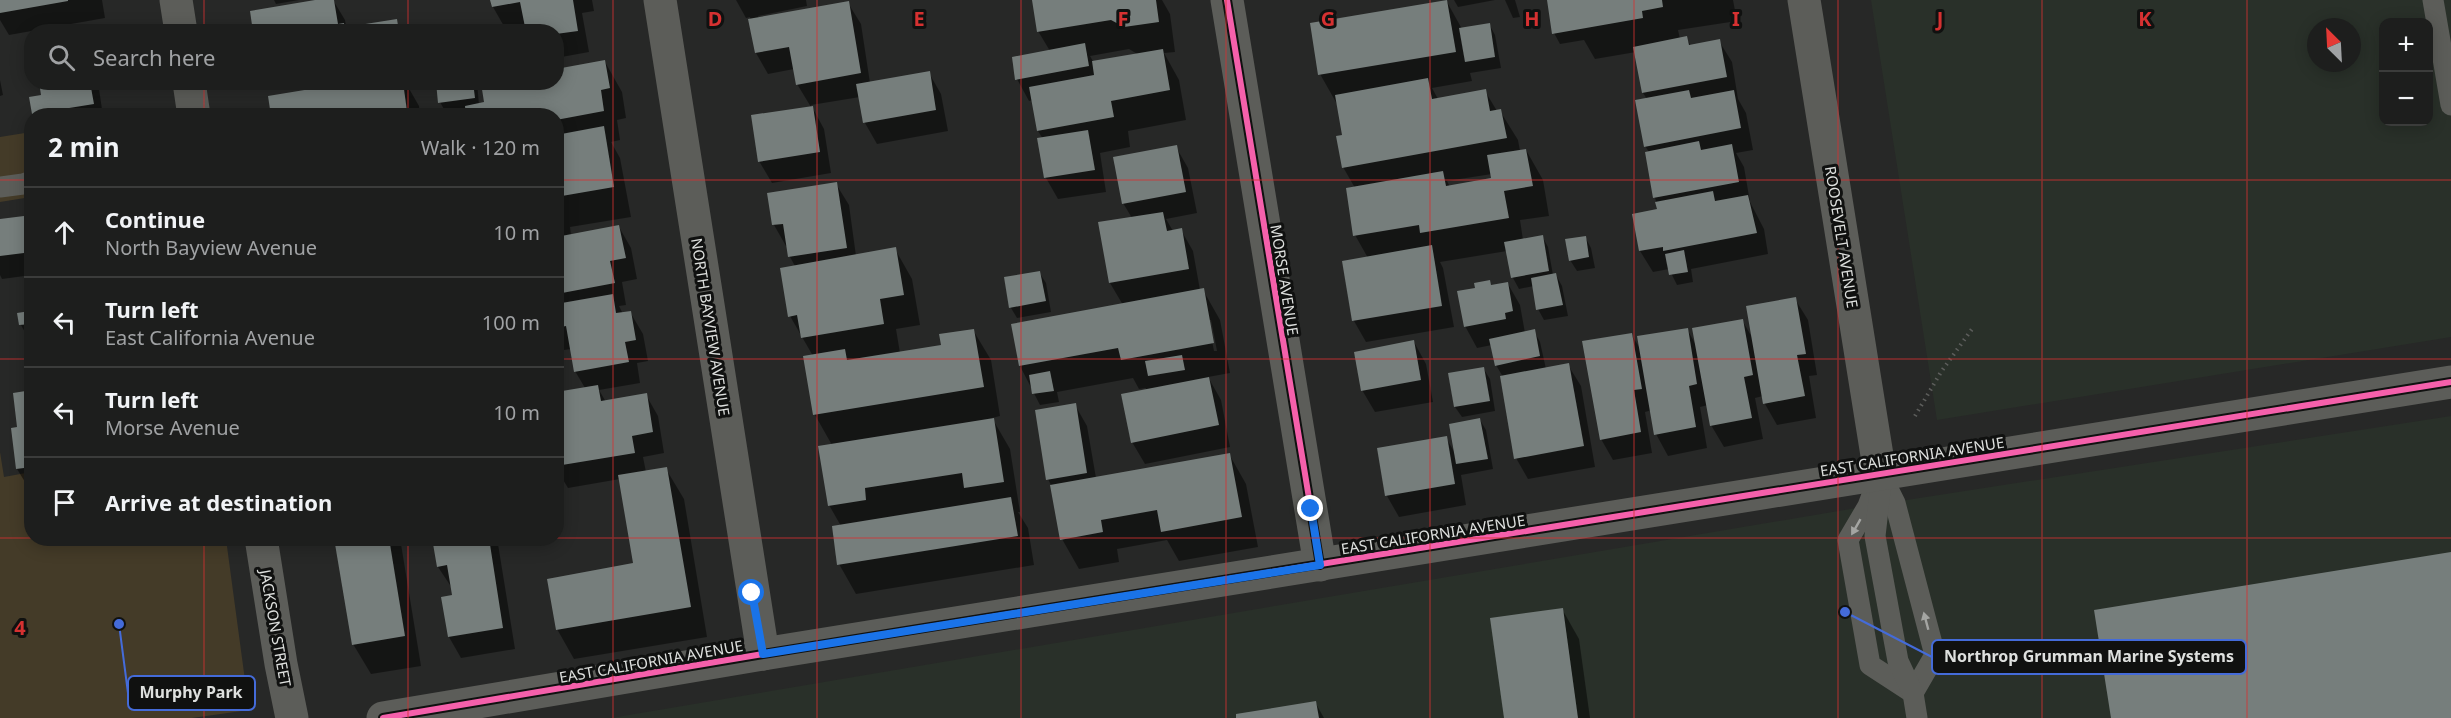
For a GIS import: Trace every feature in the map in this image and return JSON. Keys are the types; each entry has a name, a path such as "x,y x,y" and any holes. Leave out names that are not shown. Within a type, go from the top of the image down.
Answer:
{"street":[{"path":"176,0 180,24"},
{"name":"NORTH BAYVIEW AVENUE","path":"660,0 763,654"},
{"name":"MORSE AVENUE","path":"1227,0 1320,565"},
{"name":"ROOSEVELT AVENUE","path":"1804,0 1880,474"},
{"path":"190,90 193,108"},
{"name":"EAST CALIFORNIA AVENUE","path":"383,718 763,654 2451,382"},
{"name":"JACKSON STREET","path":"262,546 292,718"}],"lane":[{"path":"2433,0 2451,105"},
{"path":"0,187 24,184"},
{"path":"1880,474 1868,506 1848,540 1870,665 1913,693"},
{"path":"1880,474 1894,503 1935,654 1913,693 1917,718"}],"path":[{"path":"1915,416 1948,362 1972,329"}],"shaded area":[{"path":"1871,0 2451,0 2451,337 1937,420"},
{"path":"24,133 24,198 0,202 0,137"},
{"path":"2451,416 2451,718 611,718 1868,506"},
{"path":"0,452 4,477 24,473 24,546 227,546 249,710 192,718 0,718"}],"building":[{"path":"0,0 68,0 68,1 0,13"},
{"path":"315,0 334,0 338,24 252,24 250,11"},
{"path":"490,0 573,0 578,31 564,33 564,24 524,24 520,2 492,7"},
{"path":"1032,0 1156,0 1159,22 1124,27 1111,20 1037,32"},
{"path":"1447,0 1456,52 1318,75 1310,23"},
{"path":"1547,0 1662,0 1663,7 1642,11 1643,18 1552,34"},
{"path":"849,1 861,73 796,85 789,47 755,53 748,19"},
{"path":"397,19 398,24 365,24"},
{"path":"1490,23 1495,57 1465,62 1459,28"},
{"path":"1687,36 1689,45 1720,39 1727,77 1642,93 1633,47"},
{"path":"1085,43 1089,66 1015,80 1012,57"},
{"path":"1163,49 1170,90 1111,101 1114,117 1037,131 1029,87 1094,75 1092,61"},
{"path":"605,60 610,88 601,90 604,111 564,118 564,108 465,108 465,106 484,102 482,90 564,90 564,68"},
{"path":"930,71 936,110 863,123 856,84"},
{"path":"1428,78 1432,99 1486,89 1490,111 1501,109 1507,138 1342,168 1336,136 1342,135 1335,95"},
{"path":"40,90 91,90 94,104 69,108 31,108 29,97 41,95"},
{"path":"304,90 404,90 407,108 270,108 268,96"},
{"path":"437,90 474,90 475,98 438,103"},
{"path":"1689,90 1691,98 1734,90 1741,128 1644,147 1635,100"},
{"path":"813,106 820,152 758,162 751,115"},
{"path":"604,126 614,187 564,196 564,134"},
{"path":"1088,130 1095,170 1044,178 1037,138"},
{"path":"1699,141 1701,150 1732,144 1739,182 1653,198 1645,152"},
{"path":"1177,145 1186,192 1122,204 1113,157"},
{"path":"1526,149 1533,186 1504,191 1509,218 1420,233 1419,225 1353,236 1346,188 1443,171 1446,186 1491,178 1487,155"},
{"path":"837,182 847,248 788,257 783,224 772,225 767,193"},
{"path":"1713,191 1715,201 1748,195 1757,233 1663,251 1663,247 1639,251 1632,214 1657,209 1655,202"},
{"path":"1163,212 1167,231 1182,228 1189,269 1109,283 1098,222"},
{"path":"24,216 24,253 0,256 0,219"},
{"path":"619,225 626,258 610,261 615,283 564,293 564,235"},
{"path":"1543,235 1549,271 1511,278 1504,242"},
{"path":"1586,236 1589,257 1569,261 1565,239"},
{"path":"1432,245 1442,306 1352,321 1342,261"},
{"path":"896,247 904,295 880,299 884,324 801,338 797,315 788,317 780,268"},
{"path":"1684,250 1688,272 1669,275 1665,254"},
{"path":"1040,271 1046,301 1009,308 1004,277"},
{"path":"1556,273 1563,305 1536,310 1531,278"},
{"path":"1490,280 1491,285 1508,282 1513,311 1505,313 1506,319 1464,327 1457,291 1475,288 1474,283"},
{"path":"1204,288 1214,343 1121,360 1118,348 1019,366 1011,324"},
{"path":"613,294 616,313 631,311 636,340 625,342 629,362 574,372 566,326 564,326 564,303"},
{"path":"1796,297 1806,354 1797,355 1805,396 1763,404 1746,306"},
{"path":"24,312 24,325 19,325 17,313"},
{"path":"1743,319 1753,375 1744,377 1752,418 1710,426 1692,328"},
{"path":"1688,328 1697,384 1689,386 1696,427 1654,435 1637,336"},
{"path":"974,329 984,387 813,415 803,356 845,349 847,360 941,345 939,334"},
{"path":"1535,329 1540,356 1495,366 1489,339"},
{"path":"1632,333 1642,389 1634,390 1641,432 1600,440 1582,341"},
{"path":"1414,340 1421,380 1361,391 1354,352"},
{"path":"1182,355 1185,370 1148,376 1145,361"},
{"path":"1569,363 1584,446 1514,459 1500,376"},
{"path":"1484,367 1490,401 1454,407 1448,373"},
{"path":"1050,371 1054,391 1032,394 1029,375"},
{"path":"1209,377 1219,425 1131,443 1121,394"},
{"path":"598,385 601,401 647,393 653,432 632,436 635,453 564,465 564,391"},
{"path":"24,391 24,468 16,469 11,428 17,427 13,393"},
{"path":"1076,403 1087,473 1046,480 1035,410"},
{"path":"994,418 1004,482 964,488 962,473 865,488 866,500 828,506 818,446"},
{"path":"1480,418 1488,459 1456,464 1449,424"},
{"path":"1447,436 1455,484 1385,496 1377,448"},
{"path":"1230,453 1242,517 1161,532 1157,510 1101,520 1103,532 1060,540 1050,485"},
{"path":"667,467 691,607 556,630 547,579 633,563 618,475"},
{"path":"1011,497 1018,536 837,565 832,526"},
{"path":"335,546 390,546 405,636 352,645"},
{"path":"433,546 490,546 503,628 448,637 441,597 452,595 447,565 437,567"},
{"path":"2451,552 2451,718 2111,718 2094,610"},
{"path":"1563,608 1578,718 1504,718 1490,618"},
{"path":"1316,701 1319,718 1236,718 1236,714"}],"cycle path":[{"path":"1227,0 1320,565"},
{"path":"383,718 763,654 2451,382"}],"place":[{"name":"Northrop Grumman Marine Systems","path":"1845,612"},
{"name":"Murphy Park","path":"119,624"}],"route":[{"path":"752,593 763,654 1320,565 1311,509"}]}
